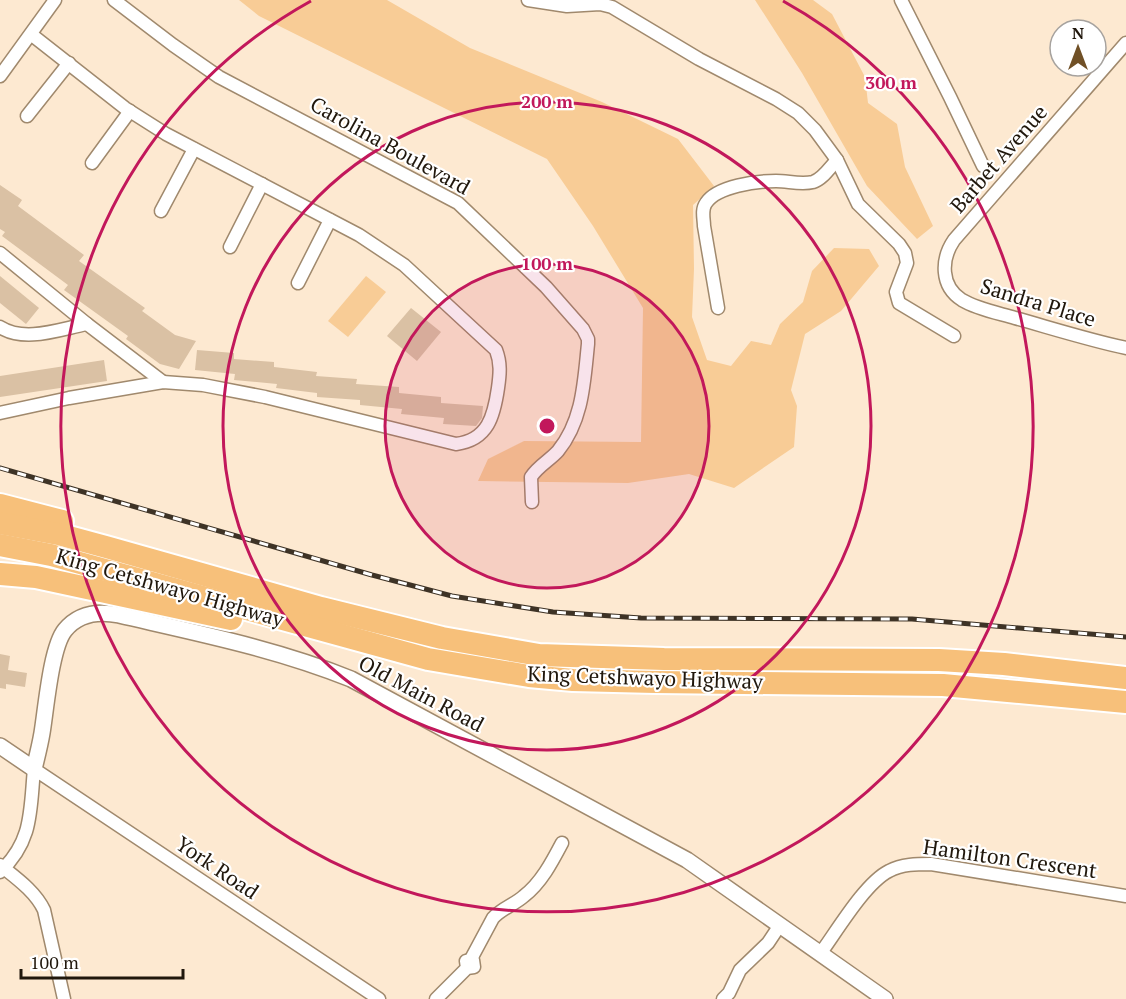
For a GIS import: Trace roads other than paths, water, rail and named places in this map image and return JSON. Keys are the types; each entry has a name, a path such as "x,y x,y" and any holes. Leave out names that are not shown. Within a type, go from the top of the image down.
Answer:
{"highway":[{"path":"0,505 125,539 307,597 364,618"},
{"name":"King Cetshwayo Highway","path":"0,523 58,534 321,608 442,638 539,655 664,659 951,661 1126,678"},
{"name":"King Cetshwayo Highway","path":"0,545 51,555 368,644 474,668 573,680 943,685 1126,702"},
{"path":"0,574 36,577 330,640 368,644"}],"street":[{"path":"2,69 32,34 55,0"},
{"name":"Carolina Boulevard","path":"114,0 173,45 219,76 459,203 546,287 583,329 588,344 580,408 562,445 531,477 532,502"},
{"path":"528,0 567,6 600,4 612,7 699,59 798,113 821,137 837,160 858,204 906,253 907,263 896,292 899,303 954,336"},
{"path":"901,0 983,166"},
{"path":"0,413 69,398 163,382 203,385 265,397 456,444 466,443 480,434 488,425 493,415 500,375 500,360 496,350 404,265 359,235 166,134 130,111 32,34"},
{"name":"Barbet Avenue","path":"946,281 945,257 954,240 1126,43"},
{"path":"27,116 69,63"},
{"path":"92,163 130,111"},
{"path":"161,211 194,148"},
{"path":"718,308 704,226 703,213 706,204 716,195 754,182 816,181 837,160"},
{"path":"230,247 262,184"},
{"path":"298,283 330,220"},
{"path":"0,253 163,382"},
{"name":"Sandra Place","path":"946,281 962,300 976,306 1126,348"},
{"path":"0,327 17,335 27,335 87,324"},
{"name":"Old Main Road","path":"34,769 48,690 61,636 69,626 87,615 106,612 278,654 314,664 351,679 678,855 885,999"},
{"path":"14,754 32,745 42,732"},
{"path":"0,746 34,769 27,832 22,845 1,868 26,887 44,910 64,999"},
{"name":"York Road","path":"34,769 379,999"},
{"path":"436,999 469,964 493,918 531,890 549,866 562,843"},
{"name":"Hamilton Crescent","path":"820,954 851,910 877,879 891,870 906,866 941,865 1126,896"},
{"path":"723,999 729,993 740,970 768,943 780,925"}],"railway":[{"path":"0,468 452,596 553,612 641,618 912,619 1126,637"}]}
